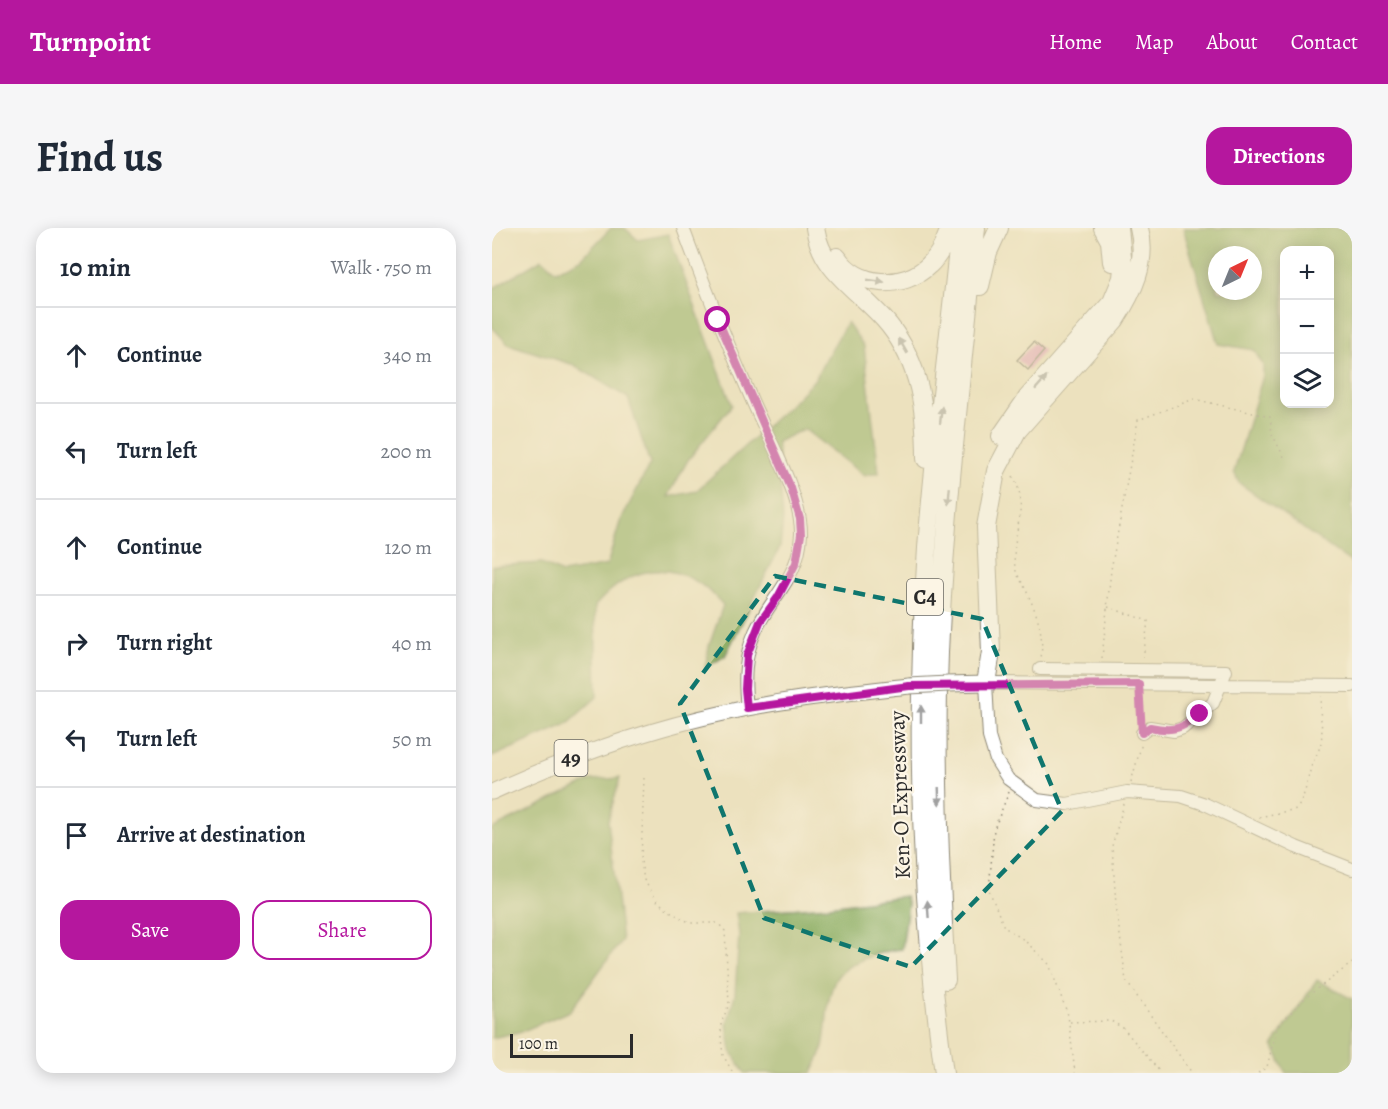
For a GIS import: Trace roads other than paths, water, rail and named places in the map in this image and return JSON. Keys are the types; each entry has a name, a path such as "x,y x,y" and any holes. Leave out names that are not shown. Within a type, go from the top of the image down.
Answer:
{"highway":[{"path":"815,228 827,262 837,275 887,322 914,368 924,409 927,548"},
{"path":"826,228 832,250 849,270 867,280 894,282 929,266 940,252 950,228"},
{"name":"Ken-O Expressway","path":"944,1073 925,862 921,764 921,659 927,548 960,228"},
{"name":"Ken-O Expressway","path":"953,1073 945,965 938,770 945,556 976,228"},
{"path":"962,375 988,252 999,228"},
{"path":"1090,338 1109,282 1113,252 1104,228"},
{"path":"1090,338 1120,285 1123,255 1119,228"},
{"path":"986,684 991,652 986,492 999,472 1017,431 1090,338 1122,302 1129,282 1133,252 1130,228"},
{"path":"1090,338 1114,320 1135,285 1142,257 1139,228"}],"main road":[{"name":"49","path":"492,792 612,744 747,708 909,686 986,684"}],"street":[{"path":"683,228 768,438 791,488 800,519 801,535 792,572 760,622 750,644 745,668 747,708"},
{"path":"1040,669 1226,671 1213,703 1183,728 1174,731 1150,727 1142,733"},
{"path":"1352,686 986,684 992,747 999,766 1012,783 1037,800 1052,804 1067,804 1127,792 1180,796 1205,804 1352,869"}]}
